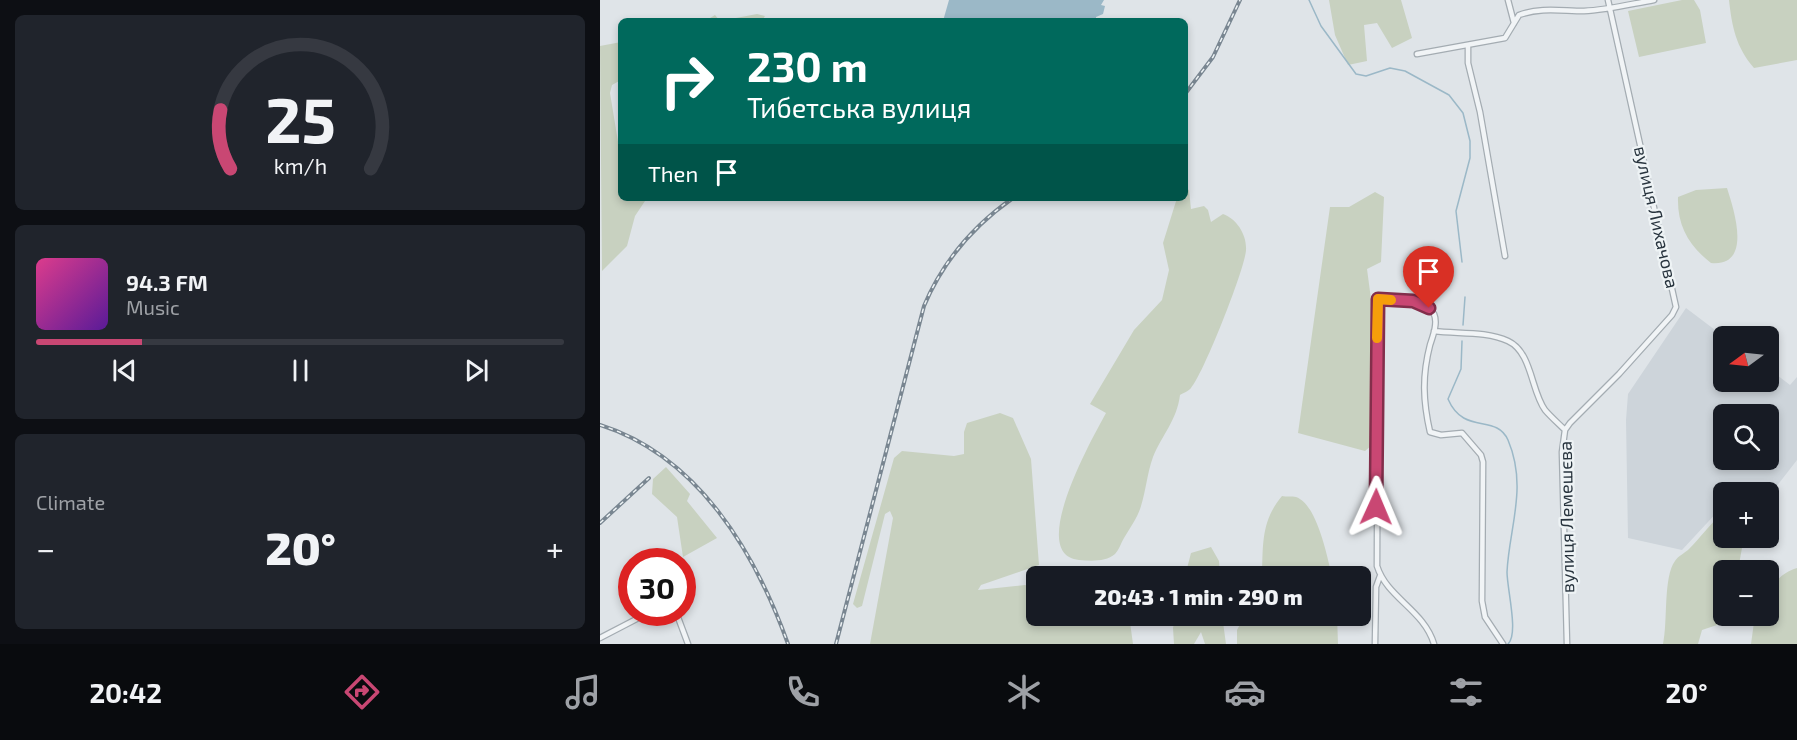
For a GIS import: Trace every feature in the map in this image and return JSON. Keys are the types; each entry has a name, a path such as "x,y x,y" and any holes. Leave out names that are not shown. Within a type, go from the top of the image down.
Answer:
{"street":[{"path":"1508,0 1515,21"},
{"name":"вулиця Лихачова","path":"1565,430 1657,332 1676,307 1608,0"},
{"path":"1417,54 1505,38 1519,15 1540,10 1610,8 1654,0"},
{"path":"1468,45 1468,63 1480,112 1505,256"},
{"path":"1434,644 1419,615 1386,585 1380,576 1376,555 1378,299 1413,301 1429,308 1435,320 1423,374 1423,403 1430,432 1441,435 1462,433 1480,455 1482,601 1485,617 1503,644"},
{"name":"вулиця Лемешєва","path":"1434,331 1486,335 1509,341 1520,350 1535,391 1545,410 1565,430 1562,452 1567,644"},
{"path":"1375,644 1376,587 1380,576"},
{"path":"600,638 623,626"},
{"path":"681,626 688,644"}],"shaded area":[{"path":"1686,308 1713,328 1713,392 1779,392 1779,377 1790,385 1797,377 1797,460 1779,483 1713,482 1713,517 1682,550 1628,538 1626,420 1628,394"}],"green space":[{"path":"1329,0 1401,0 1412,38 1392,48 1377,23 1364,25 1367,61 1348,65 1335,35"},
{"path":"1682,0 1694,0 1700,10 1706,43 1639,57 1628,11"},
{"path":"1729,0 1797,0 1797,60 1754,68 1736,36"},
{"path":"757,14 765,16 764,18 736,18"},
{"path":"618,43 618,82 612,85 610,93 618,142 618,201 645,201 635,216 627,246 602,271 600,46"},
{"path":"1727,188 1736,222 1736,247 1732,256 1724,262 1711,263 1696,250 1682,226 1678,197 1696,190"},
{"path":"1188,190 1191,209 1204,206 1208,210 1211,222 1223,214 1237,224 1243,233 1246,250 1231,299 1205,364 1191,388 1180,395 1173,420 1153,457 1143,500 1136,518 1118,551 1111,557 1093,561 1079,560 1064,553 1059,538 1061,518 1068,494 1106,413 1090,404 1134,330 1162,300 1169,270 1163,243 1176,201 1188,201"},
{"path":"1375,192 1384,197 1381,262 1367,269 1371,299 1371,335 1377,353 1372,445 1365,451 1298,433 1330,207 1349,207"},
{"path":"1000,413 1013,418 1031,459 1039,565 1026,566 1026,569 981,585 978,590 1025,585 1026,626 1131,626 1133,644 870,644 893,518 890,511 885,514 862,606 857,608 853,604 894,458 902,451 954,456 964,454 964,432 967,423"},
{"path":"666,467 690,494 687,501 717,538 696,550 682,548 677,517 652,494 653,479"},
{"path":"1282,496 1296,497 1310,509 1320,532 1330,566 1262,566 1264,534 1275,505"},
{"path":"1713,523 1713,548 1742,548 1740,560 1713,560 1714,626 1702,630 1698,644 1663,644 1667,588 1671,568 1676,559 1689,549"},
{"path":"1211,547 1219,566 1188,566 1191,553"},
{"path":"1797,568 1797,644 1751,644 1753,626 1779,626 1779,578"},
{"path":"1173,626 1224,626 1226,644 1205,644 1201,632 1194,644 1174,644"},
{"path":"1239,626 1337,626 1338,644 1237,644"}],"water":[{"path":"949,0 1104,0 1101,5 1105,6 1103,14 1096,18 944,18"}],"waterway":[{"path":"1309,0 1321,26 1356,74 1366,76 1390,68 1405,71 1449,95 1463,113 1470,141 1470,158 1456,211 1462,262"},
{"path":"1463,325 1465,297"},
{"path":"1462,341 1461,369 1448,399 1462,417 1496,427 1503,432 1514,457 1517,474 1516,507 1507,572 1513,621 1511,639 1508,644"}],"railway":[{"path":"1188,90 1213,57 1240,0"},
{"path":"836,644 924,306 950,259 985,220 1009,201"},
{"path":"600,425 635,440 666,459 694,484 740,542 758,575 788,644"},
{"path":"600,523 649,478"}],"slow traffic":[{"path":"1377,338 1378,299 1391,300"}],"route":[{"path":"1376,507 1378,299 1413,301 1429,308"}]}
